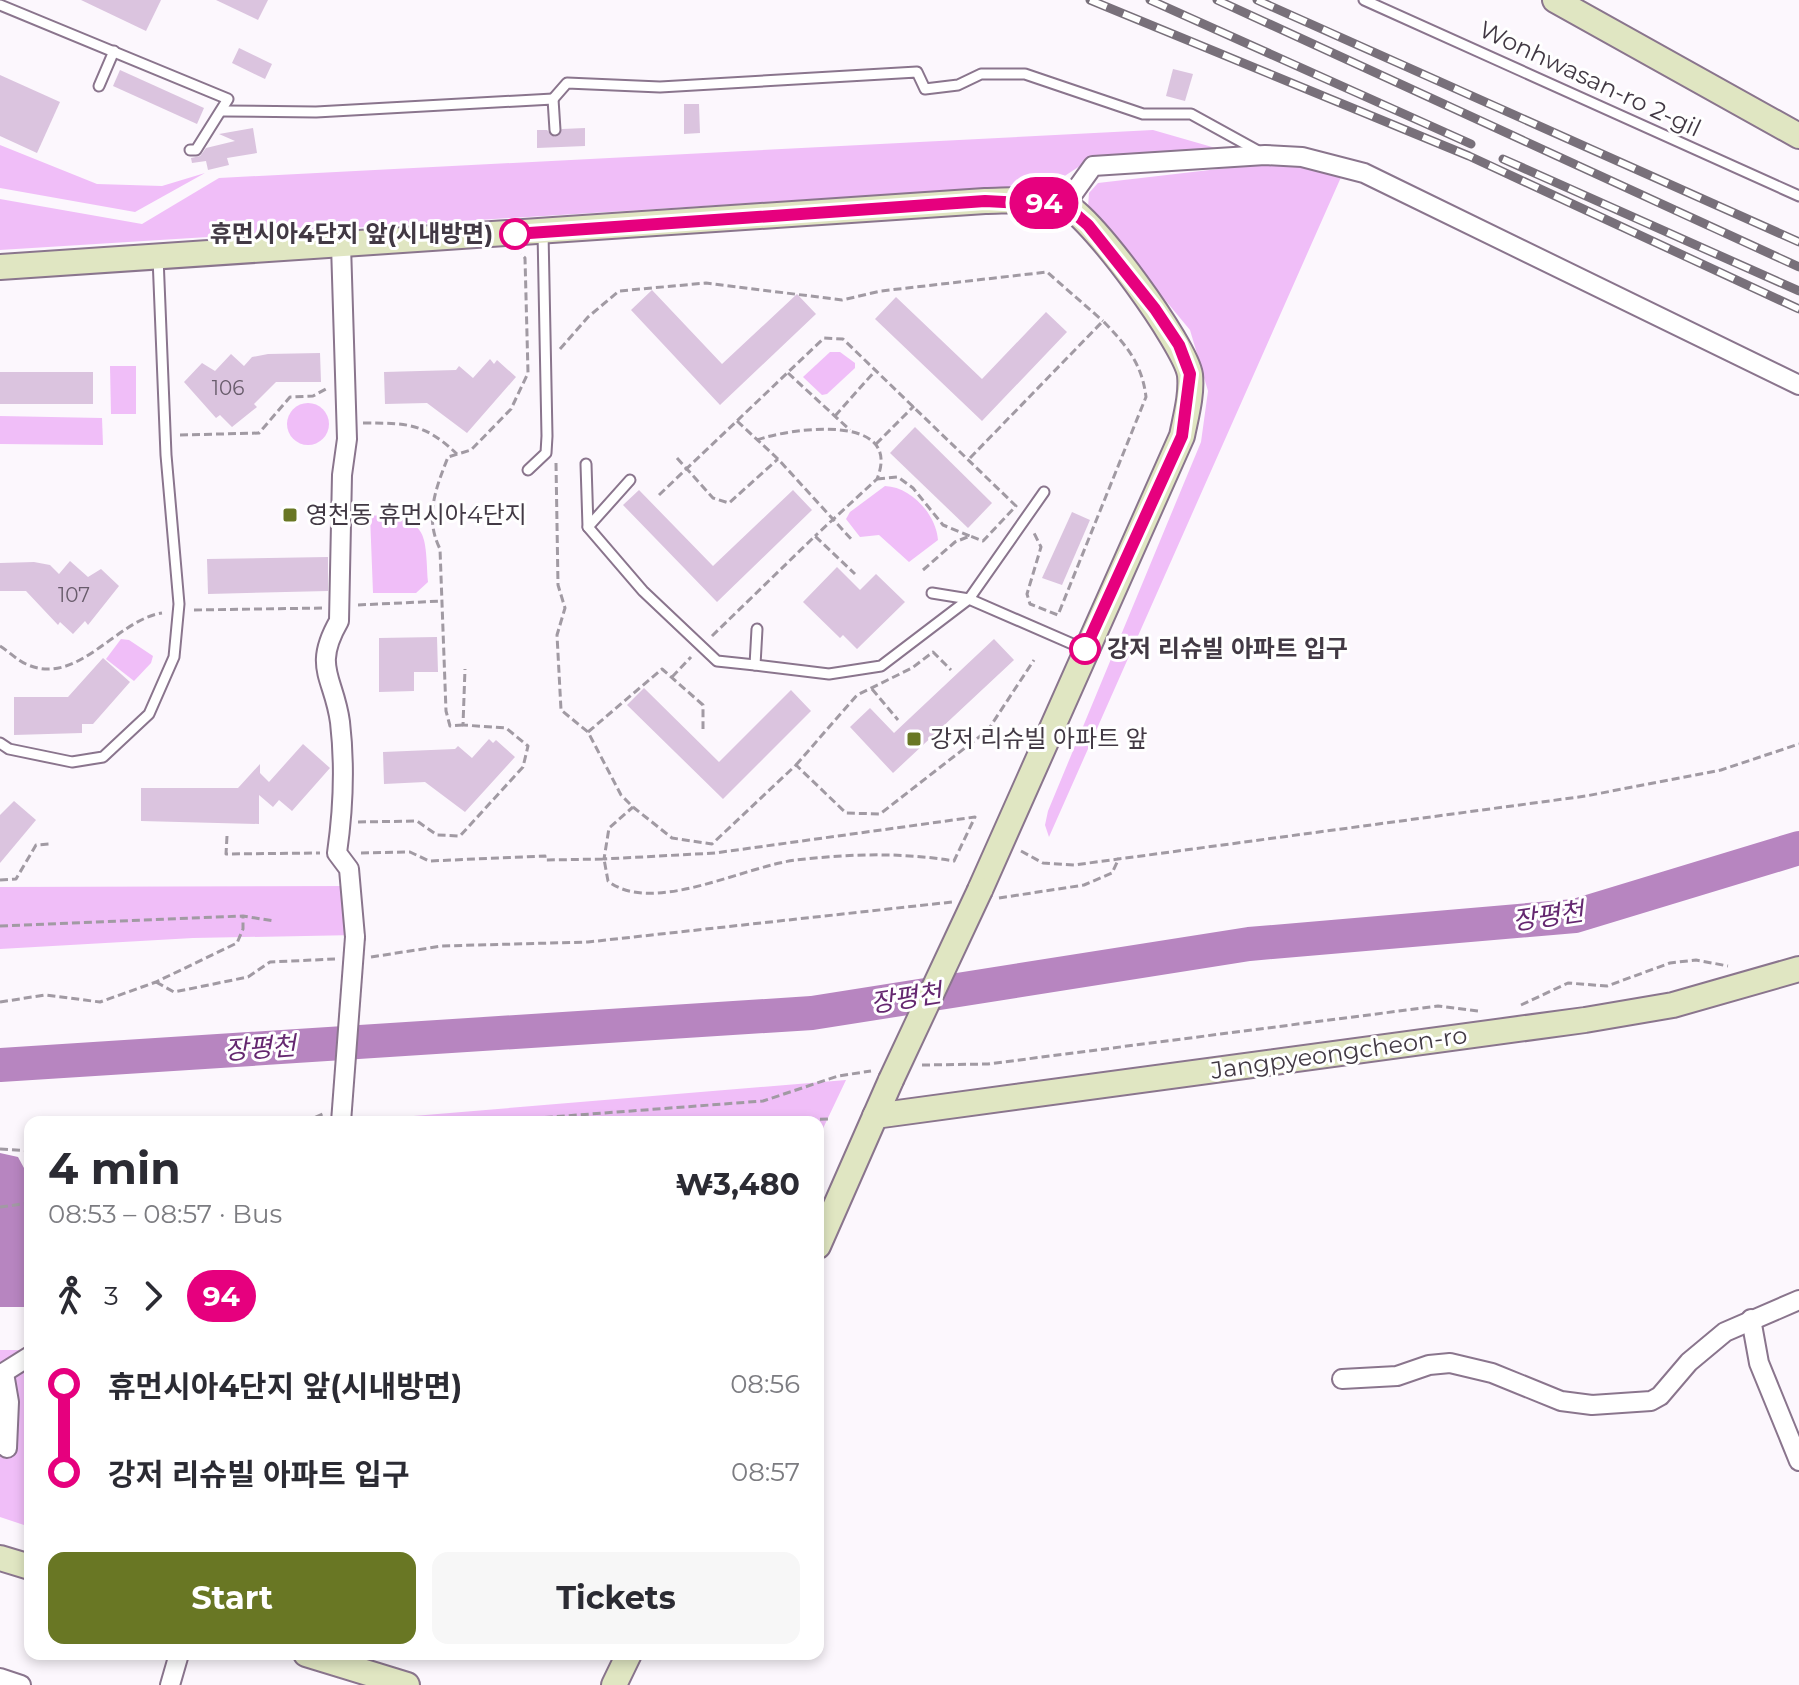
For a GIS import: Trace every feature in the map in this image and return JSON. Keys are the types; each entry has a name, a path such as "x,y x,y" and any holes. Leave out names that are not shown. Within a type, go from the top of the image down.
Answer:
{"street":[{"path":"1555,0 1799,136"},
{"path":"1065,205 1093,166 1265,155 1302,157 1364,173 1799,385"},
{"path":"0,267 985,201 1065,205 1088,225 1155,309 1179,345 1190,374 1182,436 1084,649 1001,841 989,894 888,1075 875,1116 824,1232"},
{"path":"341,245 347,423 342,475 339,621 328,640 324,667 340,722 341,822 337,853 349,869 355,937 341,1116"},
{"name":"Jangpyeongcheon-ro","path":"875,1116 1585,1020 1673,1005 1799,969"},
{"path":"1342,1379 1397,1376 1429,1365 1450,1363 1492,1373 1561,1401 1633,1404 1660,1396 1697,1355 1725,1332 1799,1300"},
{"path":"1751,1319 1759,1363 1799,1461"},
{"path":"7,1448 9,1402 2,1374 24,1360"},
{"path":"0,1558 24,1565"},
{"path":"170,1685 177,1660"},
{"path":"326,1660 407,1685"},
{"path":"614,1685 626,1660"},
{"path":"0,1678 21,1685"}],"lane":[{"name":"Wonhwasan-ro 2-gil","path":"1364,0 1799,196"},
{"path":"0,5 228,99 196,150 190,150"},
{"path":"99,86 114,51"},
{"path":"555,130 553,99 567,83 660,87 917,72 925,89 958,85 981,74 1025,74 1143,114 1191,114 1265,155"},
{"path":"223,111 316,112 553,99"},
{"path":"528,470 546,453 543,232"},
{"path":"0,743 9,749 72,762 103,757 149,714 174,657 179,611 165,435 158,257"},
{"path":"586,464 588,527 643,591 717,661 829,674 881,666 969,599 1044,492"},
{"path":"588,527 630,480"},
{"path":"932,593 969,599 1084,649"},
{"path":"755,665 757,629"}],"path":[{"path":"341,822 417,821 437,835 460,836 523,767 528,746 506,728 450,726 446,711 440,549 434,538 432,500 448,457 471,450 511,409 528,373 525,258 516,247"},
{"path":"559,351 588,317 619,291 706,283 842,300 881,291 1047,272 1103,321 1132,352 1144,375 1146,397 1139,423 1058,615 1030,604 1027,594 1041,547 1034,533 1028,529"},
{"path":"970,458 1103,321"},
{"path":"659,495 824,338 843,339 970,458 1016,506 983,541 943,525 913,488 898,477 877,479"},
{"path":"835,416 876,371"},
{"path":"788,373 852,432"},
{"path":"165,435 259,433 290,397 313,396 335,385 346,386"},
{"path":"876,444 914,406"},
{"path":"737,421 778,459 852,540"},
{"path":"347,423 409,423 434,433 457,454"},
{"path":"712,636 877,479 882,467 876,444 862,434 835,428 778,433 757,440"},
{"path":"556,452 558,585 565,608 557,635 561,710 588,732 621,795 672,838 712,844 796,765 857,695 912,668 933,652 951,670"},
{"path":"677,458 713,498 729,503 778,459"},
{"path":"815,536 855,574"},
{"path":"923,570 955,542 970,536"},
{"path":"0,646 27,665 55,667 87,659 125,627 156,614 443,601"},
{"path":"0,654 11,654"},
{"path":"672,677 691,657"},
{"path":"796,765 846,813 880,814 988,730 1034,660"},
{"path":"463,725 465,669"},
{"path":"588,732 662,669 703,705 703,729"},
{"path":"871,688 898,720"},
{"path":"1001,841 1043,863 1074,865 1586,796 1721,770 1799,744"},
{"path":"349,869 357,868 358,854 410,852 429,861 545,856 545,860 604,859 715,853 975,817 954,861 853,854 791,861 657,893 621,891 608,881 604,859 609,828 633,807"},
{"path":"227,836 226,854 337,853"},
{"path":"0,880 16,879 36,845 50,844"},
{"path":"989,894 1084,885 1112,873 1119,858"},
{"path":"371,957 442,946 588,942 954,902"},
{"path":"0,926 243,916 274,921"},
{"path":"0,1002 45,995 100,1002 156,982 237,943 243,929 243,916"},
{"path":"156,982 174,992 248,977 270,962 342,958"},
{"path":"1520,1006 1568,983 1607,986 1670,963 1696,960 1738,967"},
{"path":"915,1066 946,1062 988,1064 1438,1006 1486,1012"},
{"path":"564,1116 763,1101 838,1076 888,1075"},
{"path":"318,1116 323,1114"},
{"path":"824,1119 828,1119"},
{"path":"0,1149 24,1151"},
{"path":"0,1207 24,1203"}],"shaded area":[{"path":"1153,130 1219,149 1083,164 1060,179 1006,187 0,250 0,199 142,224 219,178"},
{"path":"0,145 97,184 162,186 205,173 135,212 0,188"},
{"path":"1288,161 1342,175 1049,837 1045,825 1048,811 1201,442 1208,391 1190,330 1088,207 1089,193 1098,183"},
{"path":"830,352 840,352 855,363 855,368 822,395 803,377"},
{"path":"110,366 136,366 136,414 111,414"},
{"path":"308,403 323,409 329,424 323,439 308,445 293,439 287,424 293,409"},
{"path":"0,416 102,418 103,445 0,444"},
{"path":"885,486 913,497 927,512 936,530 938,540 909,562 879,535 860,537 846,519 850,512"},
{"path":"370,515 403,520 420,530 426,549 428,582 416,593 373,593"},
{"path":"121,639 129,640 153,656 151,663 134,681 106,659"},
{"path":"353,886 357,935 193,938 0,949 0,887"},
{"path":"846,1080 824,1126 824,1116 413,1116"},
{"path":"0,1153 18,1157 24,1168 24,1307 0,1307"},
{"path":"0,1350 24,1350 24,1525 0,1517"}],"building":[{"path":"81,0 161,0 146,31"},
{"path":"216,0 268,0 258,20"},
{"path":"239,48 272,64 265,79 232,63"},
{"path":"1173,69 1193,74 1185,101 1166,96"},
{"path":"120,70 204,108 197,124 113,86"},
{"path":"0,75 60,102 37,153 0,136"},
{"path":"684,104 699,104 700,133 684,134"},
{"path":"253,128 257,153 227,158 229,165 208,170 206,161 192,163 191,158 200,156 206,148 235,141 219,134"},
{"path":"585,128 585,146 537,148 537,130 547,130 555,137 562,129"},
{"path":"652,290 722,364 797,294 816,314 720,405 631,310"},
{"path":"896,297 982,379 1046,312 1067,332 982,421 875,319"},
{"path":"320,353 321,382 276,382 254,404 257,407 232,427 220,415 216,418 184,382 202,363 215,371 231,354 244,366 252,357 268,354"},
{"path":"490,359 494,364 497,360 516,377 467,433 427,403 385,404 384,372 456,370 459,366 473,378"},
{"path":"0,372 93,372 93,404 0,404"},
{"path":"915,427 992,503 968,528 890,453"},
{"path":"639,490 713,566 793,490 812,510 717,602 623,505"},
{"path":"1072,512 1090,520 1062,585 1042,578"},
{"path":"328,557 328,591 208,594 207,559"},
{"path":"70,561 88,577 101,569 119,586 88,625 85,621 73,634 60,622 58,625 26,591 0,591 0,563 34,562 50,565 59,574"},
{"path":"837,567 860,590 876,574 905,602 857,649 843,635 840,638 803,602"},
{"path":"437,637 438,672 414,672 414,691 379,692 379,638"},
{"path":"994,639 1014,660 893,773 850,727 870,708 894,733"},
{"path":"103,658 130,682 93,724 82,724 82,733 14,735 14,697 68,697"},
{"path":"644,688 719,762 791,690 811,711 723,799 627,705"},
{"path":"489,739 493,743 496,740 515,757 465,812 425,782 384,784 383,752 455,749 458,746 472,758"},
{"path":"303,744 330,768 292,811 279,800 273,807 259,795 259,824 141,821 141,788 238,788 260,764 260,773 269,782"},
{"path":"14,801 36,820 0,863 0,815"}],"waterway":[{"name":"장평천","path":"0,1065 812,1013 1249,944 1575,916 1799,848"}],"railway":[{"path":"1090,0 1469,156 1799,309"},
{"path":"1150,0 1471,144"},
{"path":"1217,0 1799,267"},
{"path":"1257,0 1799,242"},
{"path":"1503,159 1799,291"}],"bus line":[{"name":"94","path":"515,234 985,201 1065,205 1088,225 1155,309 1179,345 1190,374 1189,402 1182,436 1085,649"}],"place":[{"name":"휴먼시아4단지 앞(시내방면)","path":"515,234"},
{"name":"영천동 휴먼시아4단지","path":"290,515"},
{"name":"강저 리슈빌 아파트 입구","path":"1085,649"},
{"name":"강저 리슈빌 아파트 앞","path":"914,739"}]}
